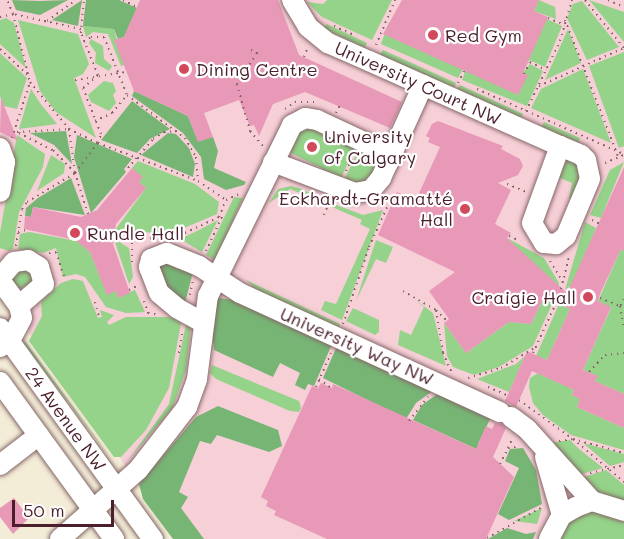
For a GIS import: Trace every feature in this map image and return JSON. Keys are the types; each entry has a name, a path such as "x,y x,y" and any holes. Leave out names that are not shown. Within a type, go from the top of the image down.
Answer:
{"street":[{"name":"University Court NW","path":"292,0 308,27 328,43 560,146"},
{"path":"273,162 354,193 365,193 375,187 388,163 423,85"},
{"path":"60,539 117,490 156,449 187,407 197,379 202,322 216,279 292,125 305,118 317,120 381,150 388,163"},
{"path":"0,192 5,162 2,141"},
{"name":"University Way NW","path":"202,322 177,308 159,293 153,281 151,259 167,253 199,266 216,279 511,416 532,444 592,501"},
{"path":"2,339 22,318 19,306 0,279 14,262 28,260 39,267 44,284 19,306"},
{"name":"24 Avenue NW","path":"2,339 153,539"},
{"name":"24 Avenue NW","path":"0,382 114,539"},
{"path":"0,465 39,435"},
{"path":"532,444 556,508 549,539"},
{"path":"556,508 592,501 624,512"}],"path":[{"path":"2,141 10,139 16,132 30,82 13,14 7,0"},
{"path":"47,21 76,0"},
{"path":"84,0 81,29 98,75"},
{"path":"123,0 137,7"},
{"path":"376,45 395,0"},
{"path":"526,111 565,25 572,0"},
{"path":"538,86 624,48 585,0"},
{"path":"608,0 624,8"},
{"path":"390,12 396,14"},
{"path":"0,17 13,14 81,29"},
{"path":"548,18 565,25"},
{"path":"565,20 585,65 618,156"},
{"path":"329,24 386,49"},
{"path":"84,42 92,37 104,37 127,94 177,131 196,157 198,181"},
{"path":"304,57 310,43"},
{"path":"0,50 30,77"},
{"path":"251,50 261,55"},
{"path":"255,134 252,136 240,105 243,104 237,84 242,82 257,53"},
{"path":"524,74 530,62 546,70"},
{"path":"456,89 465,69"},
{"path":"75,80 98,75 119,75 126,72"},
{"path":"15,251 27,202 75,172 98,143 100,134 83,88 98,75"},
{"path":"448,77 624,154"},
{"path":"30,82 69,129 98,143 198,181 226,200"},
{"path":"95,121 112,113 127,94"},
{"path":"336,113 340,105"},
{"path":"16,132 69,129"},
{"path":"69,129 75,172 88,214"},
{"path":"128,168 159,135 177,131"},
{"path":"16,132 53,150 75,172"},
{"path":"342,179 357,146"},
{"path":"596,164 624,154"},
{"path":"507,184 526,192"},
{"path":"204,256 224,211 226,200 232,194 242,194"},
{"path":"340,330 369,247 389,203"},
{"path":"324,215 328,205"},
{"path":"168,239 189,232 224,211"},
{"path":"18,232 26,230"},
{"path":"114,234 160,239"},
{"path":"509,236 520,241"},
{"path":"561,289 570,252"},
{"path":"546,253 563,282"},
{"path":"58,259 65,279"},
{"path":"188,300 195,276"},
{"path":"129,290 139,285"},
{"path":"403,291 436,310 447,321"},
{"path":"600,298 624,308"},
{"path":"624,299 620,306 624,329"},
{"path":"96,302 99,317"},
{"path":"533,353 556,303"},
{"path":"436,310 443,353 451,371"},
{"path":"316,387 335,345"},
{"path":"463,380 501,368 536,347"},
{"path":"589,372 605,356 624,353"},
{"path":"319,380 330,387"},
{"path":"409,421 432,394"},
{"path":"500,464 508,448 511,416 573,439 624,453"},
{"path":"573,439 624,482"},
{"path":"508,448 532,444"},
{"path":"580,476 624,465"},
{"path":"487,538 556,508"}],"shaded area":[{"name":"University of Calgary","path":"0,0 624,0 624,539 174,539 113,447 0,294"}],"green space":[{"path":"12,0 68,0 40,15 16,10"},
{"path":"82,0 78,26 52,20"},
{"path":"86,0 119,0 137,8 124,37 118,39 114,29 83,26"},
{"path":"327,0 392,0 372,40 322,17 307,2 323,4"},
{"path":"539,0 555,7 556,19 534,11"},
{"path":"589,0 624,12 624,42"},
{"path":"582,1 619,47 587,60 567,18 573,4"},
{"path":"6,18 14,23 26,68 0,44 0,20"},
{"path":"547,19 562,26 545,67 529,60 523,73 530,64 543,71 527,106 462,80 466,70 463,69 458,78 381,44 389,22"},
{"path":"18,20 78,34 89,64 83,74 74,78 96,138 56,112 40,91"},
{"path":"327,24 367,43 365,48 323,28"},
{"path":"83,26 114,29 124,65 121,66 108,34 93,32 86,37"},
{"path":"568,29 581,63 545,80"},
{"path":"91,39 103,46 104,59 112,66 109,71 95,63 96,53 89,43"},
{"path":"383,50 456,83 454,88 380,55"},
{"path":"624,52 624,146 619,148 589,66"},
{"path":"0,53 27,78 17,109 4,106 0,96"},
{"path":"583,69 611,143 531,108 541,89"},
{"path":"104,81 113,83 116,91 113,95 116,103 109,111 91,102 88,95"},
{"path":"460,85 523,114 521,118 457,90"},
{"path":"31,89 40,103 57,124 19,129"},
{"path":"134,91 188,116 198,141 213,137 218,151 214,168 246,182 244,185 226,190 204,179 201,157 183,133 132,96"},
{"path":"132,101 170,129 150,139 137,153 101,140"},
{"path":"544,122 580,138 578,144 541,127"},
{"path":"305,124 356,145 341,178 291,153 288,146"},
{"path":"66,131 72,164 54,145 30,133"},
{"path":"168,133 176,134 189,148 195,164 193,177 141,155"},
{"path":"17,135 45,154 43,167 19,212 13,249 9,251 0,248 0,233"},
{"path":"77,135 132,159 124,169 126,172 91,213 74,157"},
{"path":"360,147 374,159 374,173 363,183 344,180"},
{"path":"51,155 65,164 64,173 37,191"},
{"path":"568,157 583,168 575,201 569,198 572,183 558,177"},
{"path":"138,161 195,184 219,202 217,214 170,234 115,230 146,188 139,182 142,177 132,168"},
{"path":"624,162 601,218 590,215 610,170"},
{"path":"71,178 85,215 33,207 31,217 25,216 26,208 38,198"},
{"path":"291,186 328,201 325,203 290,189 269,203 278,189"},
{"path":"234,197 243,198 215,260 206,255"},
{"path":"331,203 363,215 383,210 342,320 321,310 325,301 336,304 370,229 360,224 362,220 332,207"},
{"path":"218,220 202,252 180,239 197,231"},
{"path":"585,222 596,228 574,283 565,290"},
{"path":"29,232 77,241 90,252 107,294 116,291 118,297 135,290 145,312 126,313 106,307 85,277 76,274 63,277 56,248 43,253 18,249 20,234"},
{"path":"507,238 544,258 559,283 558,288"},
{"path":"114,239 129,248 133,277 129,284"},
{"path":"376,240 393,247 386,263 376,259 356,301"},
{"path":"621,249 624,251 624,394 595,381 597,376 583,370 611,308 598,301"},
{"path":"160,259 194,268 185,303 170,298 158,269"},
{"path":"14,270 31,270 34,283 18,289 11,278"},
{"path":"73,279 83,281 98,318 102,317 100,310 114,315 107,322 109,325 126,317 171,317 181,323 169,388 146,430 121,457 114,457 29,341 42,316 41,302 61,283"},
{"path":"246,280 340,324 338,329 256,290"},
{"path":"544,297 553,302 533,346 499,367 474,375 453,367 447,356 444,323 466,353 509,322 531,324"},
{"path":"219,298 239,301 332,344 314,386 308,384 305,390 295,385 300,373 280,363 273,377 214,350 211,320 213,303"},
{"path":"413,298 433,313 446,366 398,345 400,330 411,335 424,307"},
{"path":"559,304 570,309 547,360 536,356"},
{"path":"353,308 379,320 379,332 375,335 346,321"},
{"path":"187,320 191,325 186,370 173,407 127,462 169,404"},
{"path":"25,341 112,460 24,344"},
{"path":"337,346 434,390 416,403 406,419 323,378"},
{"path":"525,356 509,392 477,379 516,364"},
{"path":"212,365 299,401 301,408 299,412 290,411 216,379 210,373"},
{"path":"538,373 574,390 572,395 580,399 577,407 624,428 624,450 571,435 543,415 533,403 529,387 530,378"},
{"path":"440,392 491,417 478,444 483,452 413,420 422,405"},
{"path":"218,406 278,430 282,446 269,452 217,435 211,444 200,441 179,492 188,497 181,508 204,539 173,539 143,499 139,484 196,417"},
{"path":"570,440 603,468 578,475 550,443"},
{"path":"583,443 624,454 624,462 610,466"},
{"path":"523,448 536,470 542,504 509,520 498,514 519,468 505,461 510,449"},
{"path":"606,470 624,485 624,501 600,496 581,478"},
{"path":"542,508 537,524 514,521"},
{"path":"594,511 624,522 624,539 553,539 559,528 581,513"},
{"path":"507,528 526,534 536,532 533,539 488,539"}],"building":[{"path":"140,0 278,0 299,55 402,102 390,128 305,92 273,104 259,136 254,125 250,126 239,100 204,113 213,137 198,142 188,116 134,91 114,40 124,37"},
{"path":"402,0 539,0 534,11 548,17 523,73 528,75 518,95 383,34"},
{"path":"1,98 18,141 0,132"},
{"path":"438,121 503,146 501,149 520,159 523,166 518,175 498,183 511,190 495,224 511,233 507,238 567,293 624,167 624,251 621,249 600,294 598,301 611,307 583,370 598,376 595,381 624,394 624,428 577,407 580,399 572,395 574,390 532,371 516,407 505,401 527,351 547,360 570,309 544,297 531,324 509,322 466,353 444,323 449,319 429,291 455,272 378,235 397,192 416,200 440,147 428,142 430,138 426,136 432,124"},
{"name":"Rundle Hall","path":"132,168 143,177 139,182 146,188 116,224 113,244 130,293 118,298 116,291 107,295 90,252 75,240 24,229 25,216 31,217 33,207 81,217 97,210"},
{"path":"321,383 332,388 333,384 476,449 486,426 492,429 495,423 502,424 506,428 493,457 514,477 486,539 327,539 274,515 276,511 266,506 268,501 261,497 312,386 318,388"},
{"path":"14,498 29,518 13,534 0,517 0,508"}],"place":[{"name":"Red Gym","path":"433,35"},
{"name":"Dining Centre","path":"184,69"},
{"name":"University of Calgary","path":"312,147"},
{"name":"Eckhardt-Gramatté Hall","path":"465,209"},
{"name":"Rundle Hall","path":"75,233"},
{"name":"Craigie Hall","path":"588,297"}]}
